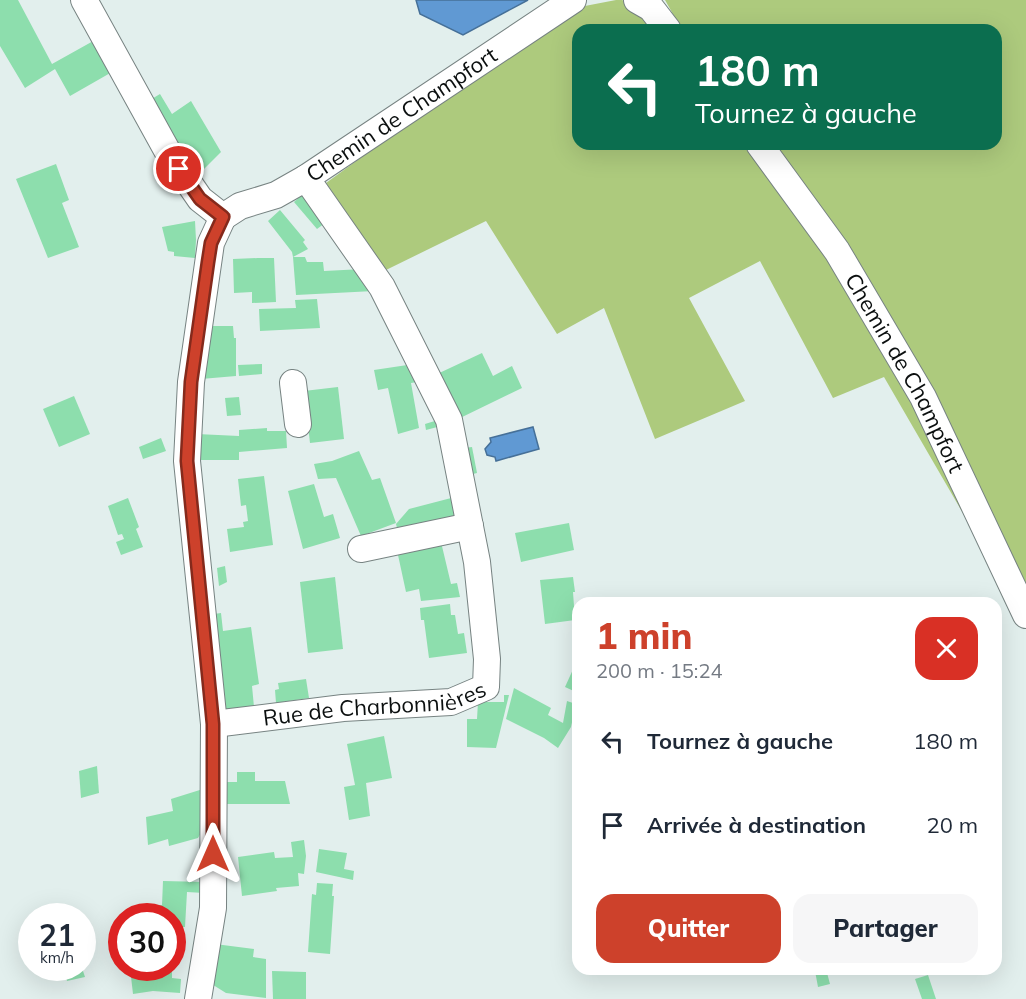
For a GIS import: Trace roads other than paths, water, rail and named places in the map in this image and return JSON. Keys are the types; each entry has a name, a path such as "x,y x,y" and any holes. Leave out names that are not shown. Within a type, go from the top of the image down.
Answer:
{"street":[{"path":"84,0 169,154 200,199 223,217 211,243 191,382 187,461 213,724 213,908 198,999"},
{"name":"Chemin de Champfort","path":"223,217 240,206 276,195 306,178 573,0"},
{"path":"637,0 651,8 663,24"},
{"name":"Chemin de Champfort","path":"763,150 837,251 923,397 1026,615"},
{"name":"Rue de Charbonnières","path":"213,724 343,708 451,702 486,687 487,659 477,562 450,420 382,287 306,178"},
{"path":"293,383 298,424"},
{"path":"361,549 470,526"}],"water":[{"path":"416,0 528,0 463,35 420,14"},
{"path":"533,427 539,449 496,461 495,457 487,455 485,449 491,442 490,438"}]}
